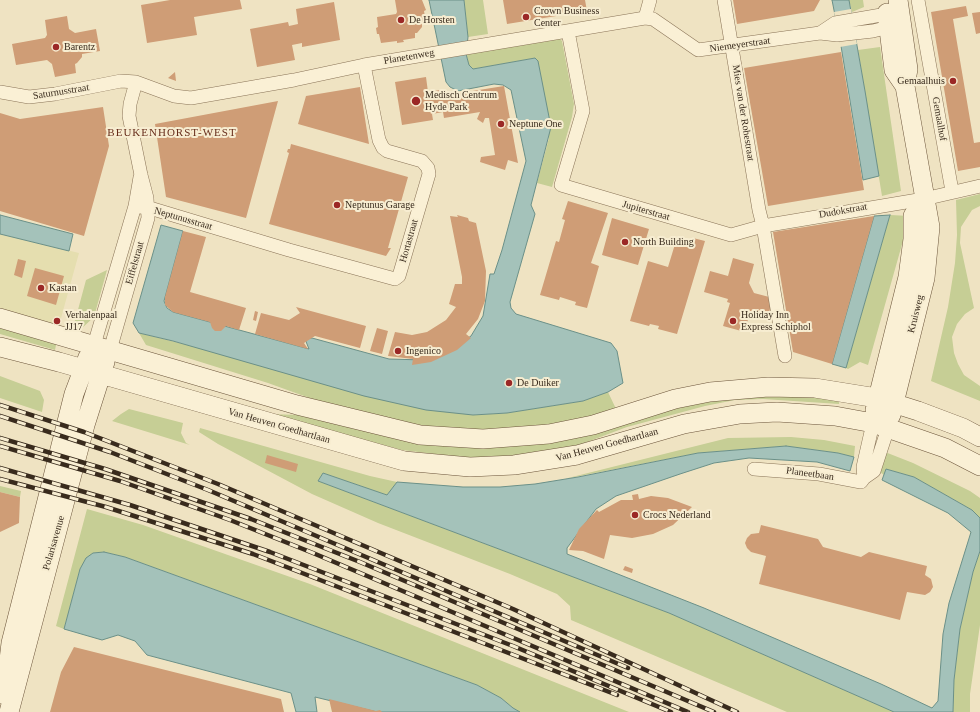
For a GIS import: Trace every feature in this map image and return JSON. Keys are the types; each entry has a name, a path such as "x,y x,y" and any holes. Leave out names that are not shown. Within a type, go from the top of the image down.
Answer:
{"main road":[{"path":"892,12 908,69 905,86 924,198"},
{"name":"Kruisweg","path":"880,426 908,277 913,239 913,216 924,198"},
{"path":"0,318 297,405 420,435 483,439 556,433 593,425 675,399 710,392 768,387 815,388 885,400 963,428 980,437"},
{"name":"Van Heuven Goedhartlaan","path":"0,347 92,371 404,461 470,467 514,465 558,459 684,424 740,414 777,412 845,418 880,426 945,448 980,466"},
{"name":"Polarisavenue","path":"0,694 9,653 85,425 92,371 102,348"},
{"name":"Polarisavenue","path":"9,653 9,712"}],"street":[{"path":"645,18 650,0"},
{"name":"Mies van der Rohestraat","path":"724,0 785,356"},
{"name":"Gemaalhof","path":"918,0 952,191"},
{"name":"Niemeyerstraat","path":"645,18 653,19 698,50 820,33 854,26 892,12"},
{"name":"Planetenweg","path":"136,82 174,96 191,98 294,80 364,65 437,52 645,18"},
{"name":"Jupiterstraat","path":"568,31 583,111 562,185 731,234 763,226"},
{"name":"Hortastraat","path":"231,232 389,279 395,279 399,276 429,174 428,168 422,161 387,151 383,148 379,140 364,65"},
{"name":"Saturnusstraat","path":"0,92 29,97 55,94 121,81 136,82"},
{"name":"Eiffelstraat","path":"102,348 141,207 141,176 129,116 130,104 136,82"},
{"path":"924,198 980,186"},
{"name":"Dudokstraat","path":"763,226 924,198"},
{"name":"Neptunusstraat","path":"141,207 231,232"},
{"name":"Planeetbaan","path":"754,469 819,474 861,482 874,471 880,426"}],"shaded area":[{"path":"0,234 79,253 58,329 0,313"}],"green space":[{"path":"464,0 483,0 488,34 468,37"},
{"path":"849,0 863,0 864,7 852,12"},
{"path":"558,37 562,41 574,104 572,117 552,187 537,183 549,138 535,58 473,69 469,65 466,54"},
{"path":"880,47 901,191 882,196 858,50"},
{"path":"980,194 980,206 972,210 961,227 960,243 974,308 965,314 957,324 952,337 954,353 964,375 980,386 980,401 931,381 948,307 955,263 957,235 956,200"},
{"path":"890,215 910,216 868,365 860,362 848,369 846,368"},
{"path":"107,270 94,317 81,329 72,332 86,280"},
{"path":"0,325 57,340 55,350 0,334"},
{"path":"139,333 473,415 507,413 583,401 608,392 617,411 517,431 439,428 414,424 329,405 268,383 146,345"},
{"path":"0,376 40,391 44,400 42,412 0,398"},
{"path":"742,395 840,397 839,404 763,399 735,400 705,406 627,427 563,451 493,461 402,450 265,414 301,415 470,444"},
{"path":"129,409 183,423 181,433 186,443 190,445 112,421"},
{"path":"200,428 370,476 397,482 387,495 323,473 318,481 669,613 894,712 787,712 571,620 570,606 557,594 510,574 378,523 312,494 218,444 199,432"},
{"path":"791,437 824,440 855,446 854,457 838,453 786,446 698,453 564,479 728,438"},
{"path":"885,452 913,463 970,491 980,498 980,518 972,510 914,477 886,469 884,475 880,472"},
{"path":"0,486 21,491 20,497 0,492"},
{"path":"87,509 143,525 310,584 629,712 520,712 501,698 477,685 125,557 104,552 93,553 80,569 64,629 56,626"},
{"path":"980,551 980,625 970,694 970,712 953,712 954,680 960,629 973,572"}],"water":[{"path":"429,0 464,0 468,37 466,54 469,65 473,69 535,58 538,61 551,127 531,205 535,214 510,302 511,308 516,314 611,343 617,351 623,383 608,392 583,401 507,413 473,415 426,410 364,396 173,341 139,333 133,323 161,225 183,231 164,301 167,308 173,312 309,349 305,339 312,338 389,359 424,360 449,351 471,336 483,316 490,274 494,274 502,250 526,161 511,90 503,85 494,84 458,91 450,87 446,82"},
{"path":"832,0 849,0 865,91 879,176 863,180 841,46"},
{"path":"0,215 73,234 69,251 0,234"},
{"path":"890,215 846,368 832,364 874,216"},
{"path":"786,446 838,453 854,457 850,471 817,462 749,458 714,463 680,474 616,496 596,509 567,548 567,554 704,608 881,684 932,708 938,701 943,634 949,603 971,532 948,513 882,480 886,469 914,477 972,510 980,518 980,551 973,572 960,629 954,680 953,712 894,712 669,613 318,481 323,473 387,495 397,482 463,487 500,487 535,484 578,477 698,453"},
{"path":"104,552 125,557 477,685 501,698 520,712 377,712 315,697 317,712 296,712 291,693 147,655 135,641 118,635 102,640 64,629 80,569 86,558 93,553"}],"pier":[{"path":"851,9 857,44 840,47 834,12"}],"building":[{"path":"170,0 240,0 242,9 194,17 197,35 147,43 141,5"},
{"name":"De Horsten","path":"395,0 422,0 426,10 424,11 426,23 422,24 422,27 417,33 415,33 415,38 403,40 404,42 397,43 397,41 381,43 376,28 378,27 377,17 396,14"},
{"name":"Crown Business Center","path":"503,0 585,0 587,11 507,24"},
{"path":"733,0 820,0 814,11 737,24"},
{"path":"334,2 340,40 302,47 302,43 292,45 295,60 257,67 250,29 288,22 289,26 298,24 296,9"},
{"name":"Gemaalhuis","path":"966,6 968,16 953,19 974,143 980,142 980,167 958,171 931,12"},
{"path":"980,12 980,33 976,34 972,13"},
{"name":"Barentz","path":"67,16 69,29 75,33 96,29 100,51 82,54 82,57 75,64 76,73 55,77 52,64 47,60 16,65 12,44 45,38 47,35 45,20"},
{"path":"841,52 864,190 768,206 744,68"},
{"path":"175,72 176,81 168,78"},
{"name":"Neptune One","path":"426,77 428,92 440,90 441,96 504,86 518,163 508,160 505,170 480,162 481,157 495,155 489,118 485,118 483,123 477,119 480,112 444,118 443,112 432,114 433,120 402,125 395,82"},
{"path":"360,87 369,144 298,124 306,96"},
{"path":"278,101 246,218 166,197 155,124"},
{"path":"103,107 109,146 84,236 0,211 0,113 20,119"},
{"name":"Neptunus Garage","path":"291,144 408,177 388,248 391,248 386,256 269,224 289,153 287,152 288,149 290,149"},
{"path":"568,201 608,213 591,263 599,266 587,308 575,305 576,302 560,297 559,300 540,295 556,241 559,242 565,220 562,219"},
{"path":"457,215 468,218 469,221 476,223 486,271 485,301 478,319 466,334 471,338 457,350 431,362 412,365 413,359 388,356 395,332 412,335 427,332 446,320 456,307 449,304 455,284 462,284 462,277 450,216 458,217"},
{"path":"874,216 832,364 793,352 773,232"},
{"name":"North Building","path":"612,218 649,229 638,265 602,255"},
{"path":"183,231 206,237 190,292 246,308 239,330 226,326 221,331 215,331 210,322 173,312 165,305 165,297"},
{"path":"693,238 705,241 677,334 658,329 659,326 650,324 649,326 630,321 648,261 668,267 676,241 691,245"},
{"path":"733,258 754,264 749,283 754,293 773,298 767,320 749,315 745,332 723,326 730,303 727,302 728,299 704,292 710,271 728,276"},
{"path":"18,259 26,261 22,278 14,275"},
{"path":"35,268 64,276 56,305 27,296"},
{"path":"296,307 366,326 360,348 315,336 304,343 308,349 255,334 261,313 289,320 300,313"},
{"path":"255,311 258,312 256,321 253,320"},
{"path":"377,328 388,331 382,354 370,351"},
{"path":"267,455 298,464 296,472 265,463"},
{"path":"0,492 20,497 19,523 0,532"},
{"path":"638,494 639,499 651,496 668,498 692,507 673,525 653,534 632,538 610,535 604,559 583,551 569,550 579,529 597,510 599,512 621,500 633,500 632,495"},
{"path":"761,525 818,539 823,547 861,557 869,552 927,566 925,575 931,579 933,587 930,592 925,595 907,592 900,620 759,584 766,556 751,552 745,543 751,534 759,533"},
{"path":"625,566 633,569 632,573 623,570"},
{"path":"74,647 281,699 284,712 50,712 61,672"},
{"path":"329,699 376,711 380,710 382,712 332,712"}],"railway":[{"path":"0,405 84,432 218,484 513,609 737,712"},
{"path":"0,416 110,452 208,490 628,668"},
{"path":"0,438 105,469 251,519 360,562 714,712"},
{"path":"0,446 120,481 230,520 313,553 688,712"},
{"path":"0,468 130,505 270,552 513,646 671,712"},
{"path":"0,479 106,507 253,554 617,695"}],"place":[{"name":"Crown Business Center","path":"526,17"},
{"name":"De Horsten","path":"401,20"},
{"name":"Barentz","path":"56,47"},
{"name":"Gemaalhuis","path":"953,81"},
{"name":"Medisch Centrum Hyde Park","path":"416,101"},
{"name":"Neptune One","path":"501,124"},
{"name":"Neptunus Garage","path":"337,205"},
{"name":"North Building","path":"625,242"},
{"name":"Kastan","path":"41,288"},
{"name":"Verhalenpaal JJ17","path":"57,321"},
{"name":"Holiday Inn Express Schiphol","path":"733,321"},
{"name":"Ingenico","path":"398,351"},
{"name":"De Duiker","path":"509,383"},
{"name":"Crocs Nederland","path":"635,515"}],"district":[{"name":"BEUKENHORST-WEST","path":"172,133"}]}
